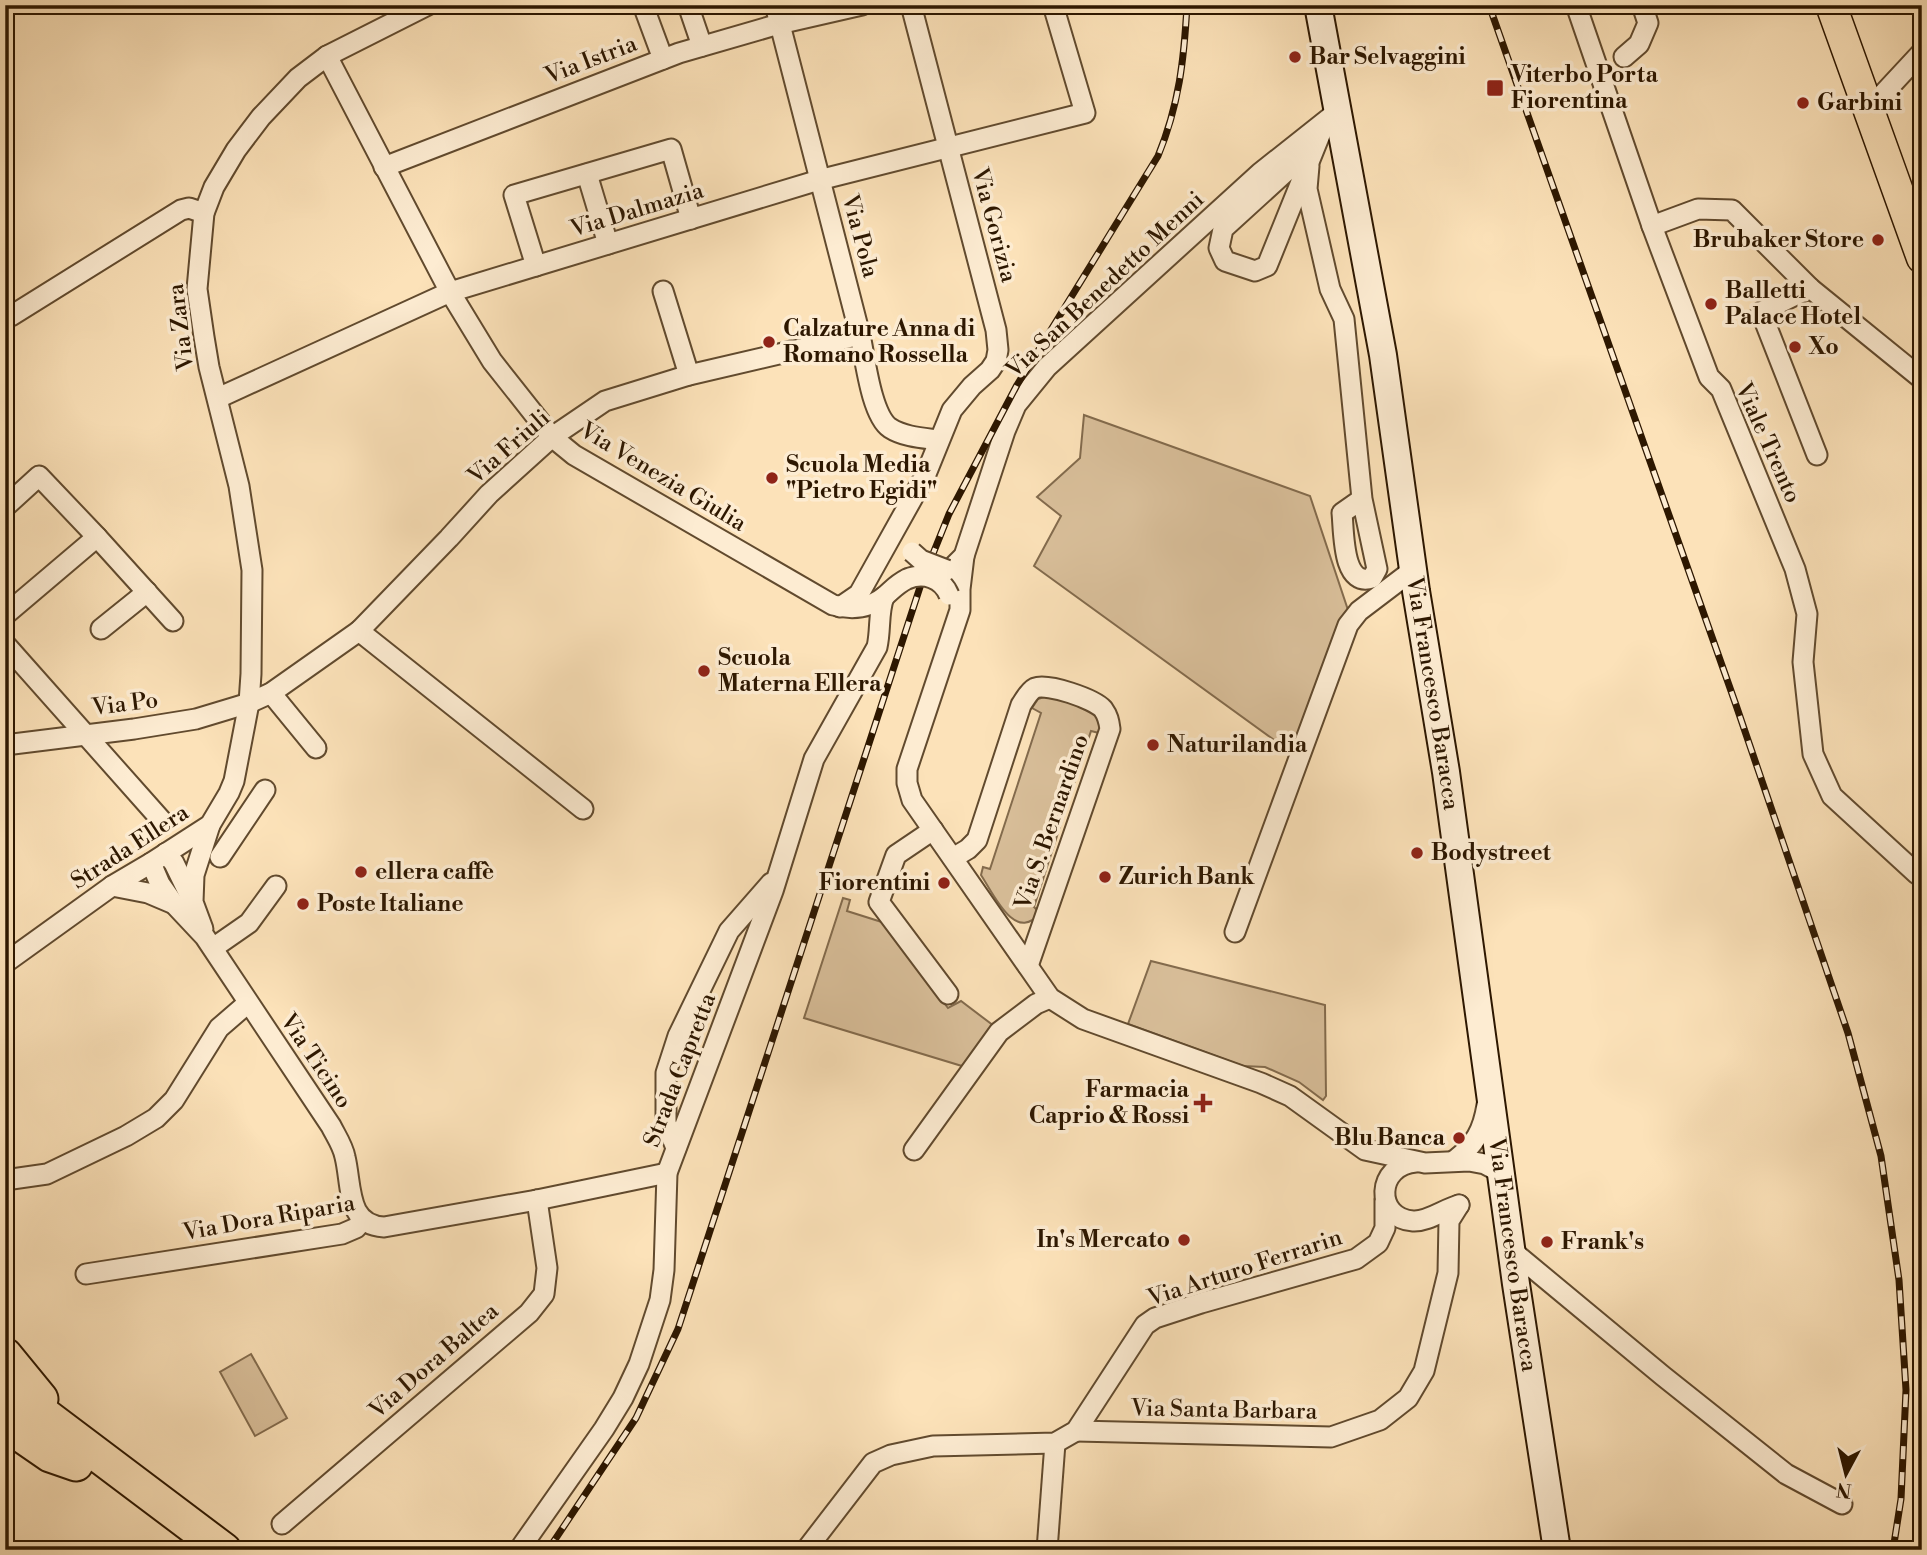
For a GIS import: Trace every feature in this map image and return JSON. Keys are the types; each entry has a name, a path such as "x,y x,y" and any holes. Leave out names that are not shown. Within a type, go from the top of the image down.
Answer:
{"highway":[{"path":"5,1355 75,1451"},
{"path":"5,1385 75,1451 194,1550"},
{"path":"5,1408 224,1550"},
{"path":"5,1424 50,1455 75,1451"}],"main road":[{"name":"Via Francesco Baracca","path":"1318,5 1331,117 1383,355 1413,569 1446,772 1511,1250 1557,1550"},
{"path":"1831,5 1922,258"}],"street":[{"name":"Via Zara","path":"249,703 250,551 239,486 209,367 197,289 204,213 214,187 236,150 261,117 298,78 327,56 428,5"},
{"path":"643,5 663,59"},
{"path":"688,5 702,46"},
{"name":"Via Istria","path":"384,167 777,15 862,5"},
{"name":"Via Gorizia","path":"840,607 859,594 926,474 952,410 990,370 996,361 998,350 996,330 911,5"},
{"name":"Via Dalmazia","path":"218,398 450,292 819,180 1085,113 1053,5"},
{"name":"Viale Trento","path":"1576,5 1589,59 1709,377 1721,389 1795,569 1807,614 1803,662 1813,754 1832,796 1887,848 1917,874 1922,875"},
{"path":"1624,57 1639,44 1648,23 1642,5"},
{"name":"Via Pola","path":"777,15 871,386 882,420 901,433 939,440"},
{"path":"1869,109 1922,52"},
{"name":"Via Venezia Giulia","path":"327,56 450,292 492,361 552,437 574,455 840,607"},
{"path":"1314,146 1223,229 1219,248 1225,261 1255,271 1266,267 1309,166 1314,146 1331,117"},
{"name":"Via San Benedetto Menni","path":"933,830 912,800 907,783 907,769 951,634 955,592 964,556 1016,405 1047,367 1260,173 1331,117"},
{"path":"536,266 514,195 671,149 691,219"},
{"path":"1309,166 1307,189 1330,289 1344,319 1362,499"},
{"path":"587,174 608,244"},
{"path":"5,311 11,316 181,211 189,208 204,213"},
{"path":"1652,226 1698,209 1732,210 1810,288 1922,379"},
{"path":"1810,288 1761,312 1818,455"},
{"path":"663,291 690,375"},
{"name":"Via Friuli","path":"249,703 271,693 359,631 489,494 552,437 605,401 690,375 860,335"},
{"path":"1900,361 1922,362"},
{"path":"5,507 39,476 173,621"},
{"path":"901,521 912,552 938,574"},
{"path":"5,615 97,537"},
{"path":"938,574 964,556"},
{"path":"1236,932 1348,625 1359,611 1413,569"},
{"path":"840,607 852,610 861,608 884,597 895,584 917,576 938,574 957,579 955,592"},
{"path":"101,629 147,592"},
{"name":"Strada Capretta","path":"519,1550 604,1429 647,1344 660,1300 664,1270 667,1173 778,875 814,759 877,647 884,597"},
{"path":"359,631 583,809"},
{"path":"5,644 163,822"},
{"name":"Via S. Bernardino","path":"953,858 977,840 1021,705 1028,694 1036,688 1046,687 1092,701 1101,707 1108,717 1110,729 1028,966"},
{"path":"271,693 316,748"},
{"name":"Via Po","path":"5,745 196,719 249,703"},
{"name":"Strada Ellera","path":"5,963 112,886 209,825 234,781 249,703"},
{"path":"220,857 265,790"},
{"path":"112,886 133,888 183,903 209,825"},
{"path":"948,994 879,902 896,855 933,830 1050,998 1083,1019 1290,1096 1365,1150 1418,1162 1455,1160 1485,1164 1502,1173"},
{"name":"Via Ticino","path":"159,858 174,863 183,903 337,1139 345,1154 354,1206 362,1221"},
{"path":"676,1149 666,1123 666,1073 678,1036 729,931 778,875"},
{"path":"209,943 249,923 276,886"},
{"path":"914,1150 999,1032 1036,1004 1050,998"},
{"path":"5,1180 47,1174 126,1136 156,1118 174,1100 219,1028 248,1003"},
{"path":"1455,1160 1473,1144 1482,1129 1490,1084"},
{"path":"1365,1150 1385,1194"},
{"path":"1385,1194 1388,1178 1400,1166 1418,1162"},
{"name":"Via Dora Riparia","path":"86,1274 342,1234 356,1228 362,1221 371,1226 384,1227 537,1200 667,1173"},
{"name":"Via Santa Barbara","path":"1076,1431 1331,1437 1380,1420 1408,1398 1424,1371 1448,1273 1449,1221 1459,1205 1422,1221 1414,1221 1398,1216 1385,1194"},
{"name":"Via Arturo Ferrarin","path":"806,1550 873,1463 891,1455 933,1446 1055,1443 1076,1431 1145,1325 1155,1318 1356,1259 1378,1243 1385,1228 1385,1194"},
{"name":"Via Dora Baltea","path":"282,1524 529,1313 544,1294 547,1268 537,1200"},
{"path":"1511,1250 1786,1474 1842,1504"},
{"path":"1047,1550 1055,1443"}],"shaded area":[{"path":"1084,415 1310,496 1349,613 1310,724 1288,750 1034,566 1061,516 1037,497 1080,458"},
{"path":"1050,695 1076,702 1091,710 1099,723 1099,733 1091,731 1034,907 1040,913 1031,921 1022,923 998,903 981,875 983,867 990,869 1041,713 1032,708 1038,699"},
{"path":"843,898 850,900 847,911 888,924 887,928 948,1008 961,1001 994,1026 962,1066 804,1018"},
{"path":"1151,961 1325,1005 1326,1096 1323,1100 1299,1082 1265,1067 1243,1066 1128,1024"},
{"path":"251,1354 287,1418 255,1436 220,1372"}],"railway":[{"path":"548,1550 636,1418 678,1329 922,581 949,514 1017,385 1158,156 1171,119 1179,82 1187,5"},
{"path":"1489,5 1736,705 1848,1033 1881,1156 1899,1280 1906,1390 1901,1499 1893,1550"}],"place":[{"name":"Bar Selvaggini","path":"1295,57"},
{"name":"Viterbo Porta Fiorentina","path":"1495,88"},
{"name":"Garbini","path":"1803,103"},
{"name":"Brubaker Store","path":"1878,240"},
{"name":"Balletti Palace Hotel","path":"1711,304"},
{"name":"Calzature Anna di Romano Rossella","path":"769,342"},
{"name":"Xo","path":"1795,347"},
{"name":"Scuola Media \"Pietro Egidi\"","path":"772,478"},
{"name":"Scuola Materna Ellera","path":"704,671"},
{"name":"Naturilandia","path":"1153,745"},
{"name":"Bodystreet","path":"1417,853"},
{"name":"ellera caffè","path":"361,872"},
{"name":"Zurich Bank","path":"1105,877"},
{"name":"Fiorentini","path":"944,883"},
{"name":"Poste Italiane","path":"303,904"},
{"name":"Farmacia Caprio & Rossi","path":"1203,1103"},
{"name":"Blu Banca","path":"1459,1138"},
{"name":"In's Mercato","path":"1184,1240"},
{"name":"Frank's","path":"1547,1242"}]}
